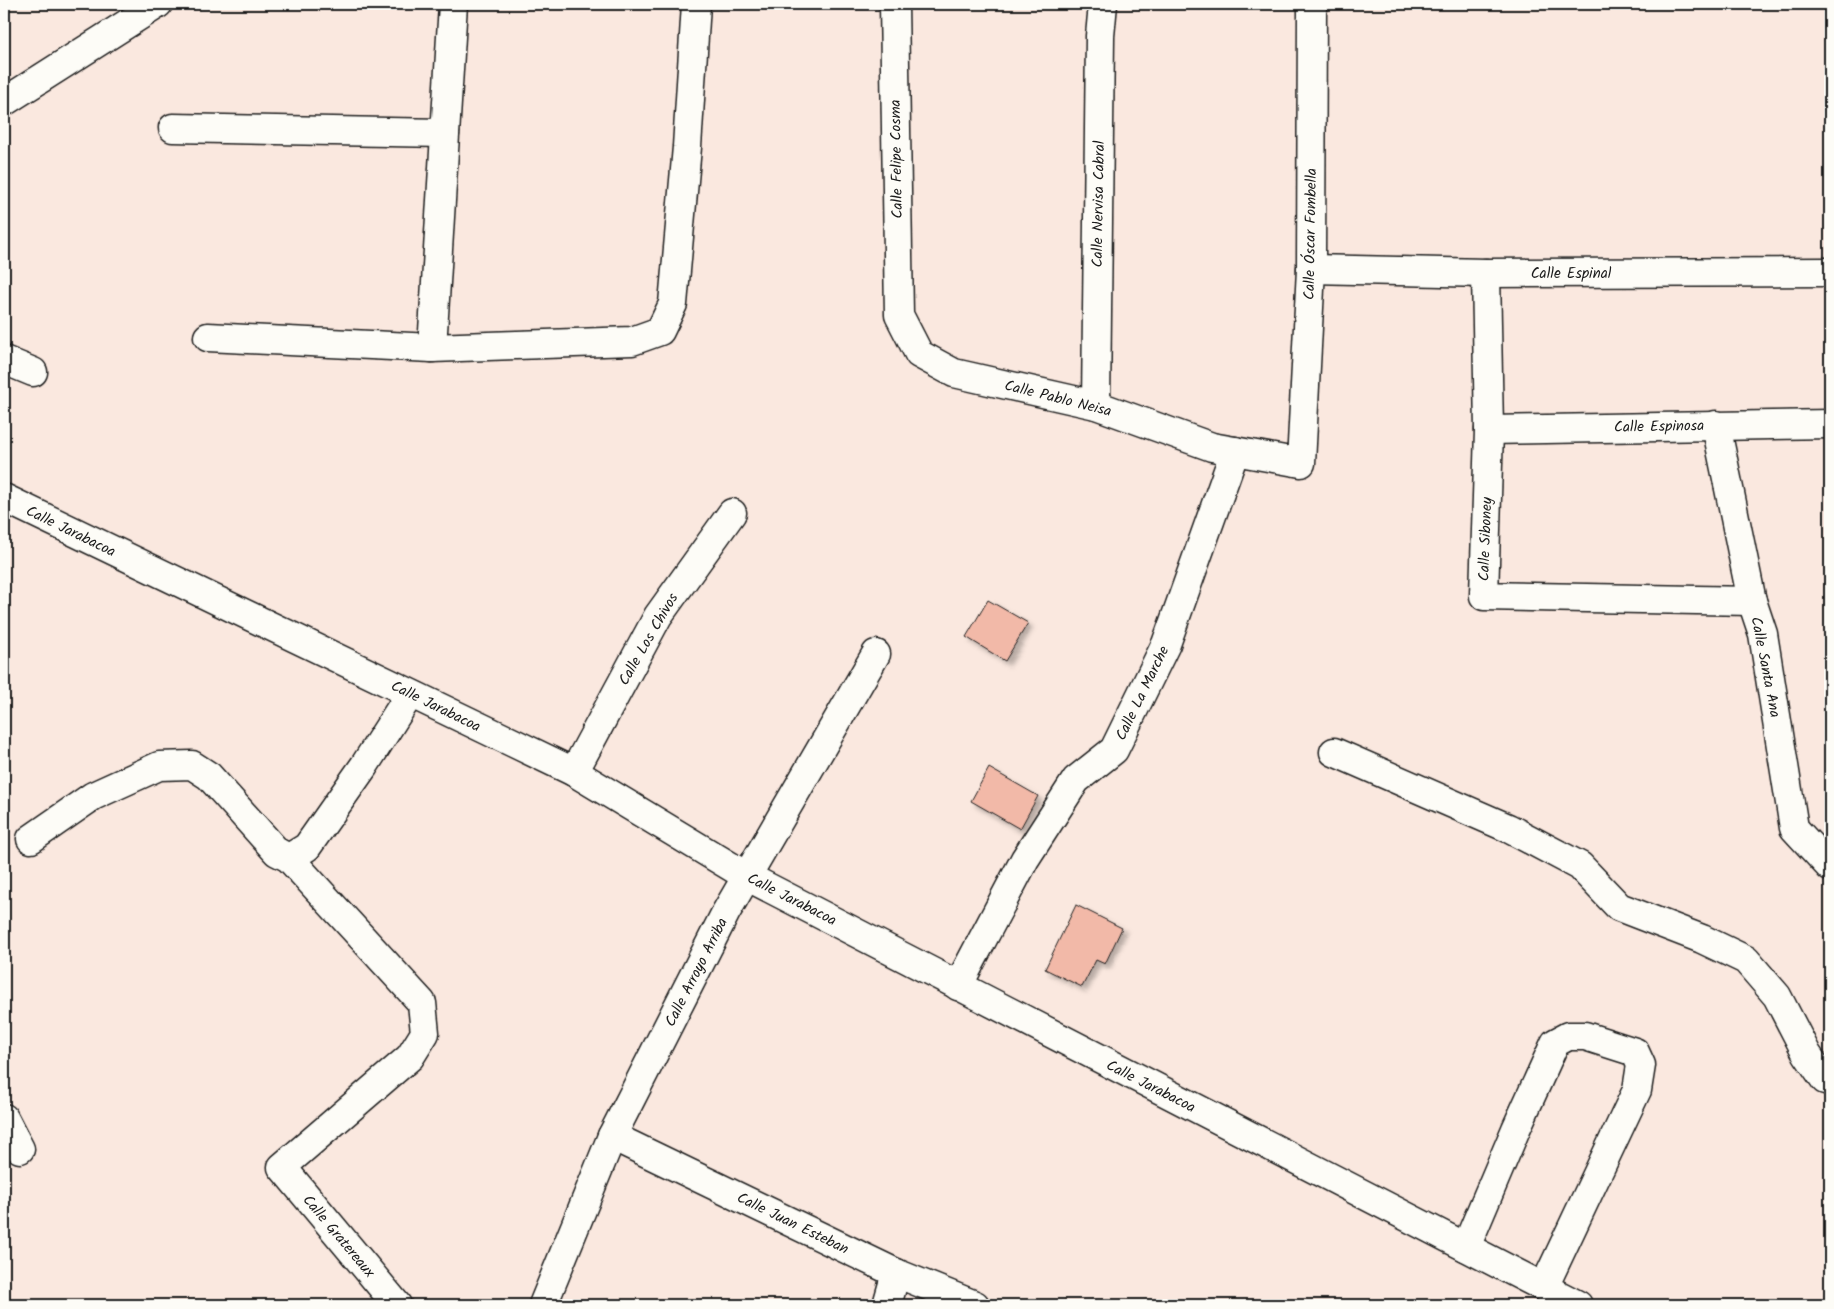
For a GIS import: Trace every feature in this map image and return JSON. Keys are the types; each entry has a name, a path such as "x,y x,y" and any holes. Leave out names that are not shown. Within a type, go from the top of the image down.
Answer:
{"street":[{"path":"4,102 158,4"},
{"path":"432,348 453,4"},
{"path":"208,337 432,348 632,341 660,331 673,304 687,147 696,4"},
{"name":"Calle Felipe Cosma","path":"894,4 899,315"},
{"name":"Calle Nervisa Cabral","path":"1096,405 1100,36 1103,4"},
{"name":"Calle Óscar Fombella","path":"1301,463 1311,269 1312,4"},
{"path":"172,128 445,133"},
{"name":"Calle Espinal","path":"1311,269 1486,273 1830,272"},
{"name":"Calle Siboney","path":"1486,273 1489,430 1484,596 1752,601"},
{"name":"Calle Pablo Neisa","path":"899,315 919,354 954,373 1096,405 1212,447 1301,463"},
{"path":"4,360 33,372"},
{"name":"Calle Espinosa","path":"1489,430 1830,424"},
{"name":"Calle Santa Ana","path":"1716,425 1752,601 1763,634 1794,828 1830,867"},
{"name":"Calle La Marche","path":"958,986 1025,859 1076,780 1114,750 1166,644 1235,451"},
{"name":"Calle Jarabacoa","path":"4,498 574,772 748,877 1578,1305"},
{"name":"Calle Los Chivos","path":"574,772 658,616 732,513"},
{"name":"Calle Arroyo Arriba","path":"543,1305 612,1136 726,912 876,654"},
{"path":"31,839 93,796 159,766 192,765 209,776 277,852 289,858 307,847 364,766 410,694"},
{"path":"1334,752 1508,828 1580,866 1619,907 1702,939 1746,960 1777,996 1807,1054 1828,1076"},
{"name":"Calle Gratereaux","path":"289,858 422,1003 424,1034 410,1057 282,1167 397,1305"},
{"path":"1466,1247 1555,1043 1568,1036 1585,1036 1635,1052 1641,1065 1637,1090 1544,1288"},
{"path":"4,1118 20,1149"},
{"name":"Calle Juan Esteban","path":"612,1136 896,1273 975,1305"},
{"path":"887,1305 896,1273"}],"building":[{"path":"988,600 1028,623 1005,661 966,637"},
{"path":"989,768 1038,796 1020,829 971,801"},
{"path":"1076,905 1122,928 1105,964 1096,960 1082,987 1045,969"}]}
